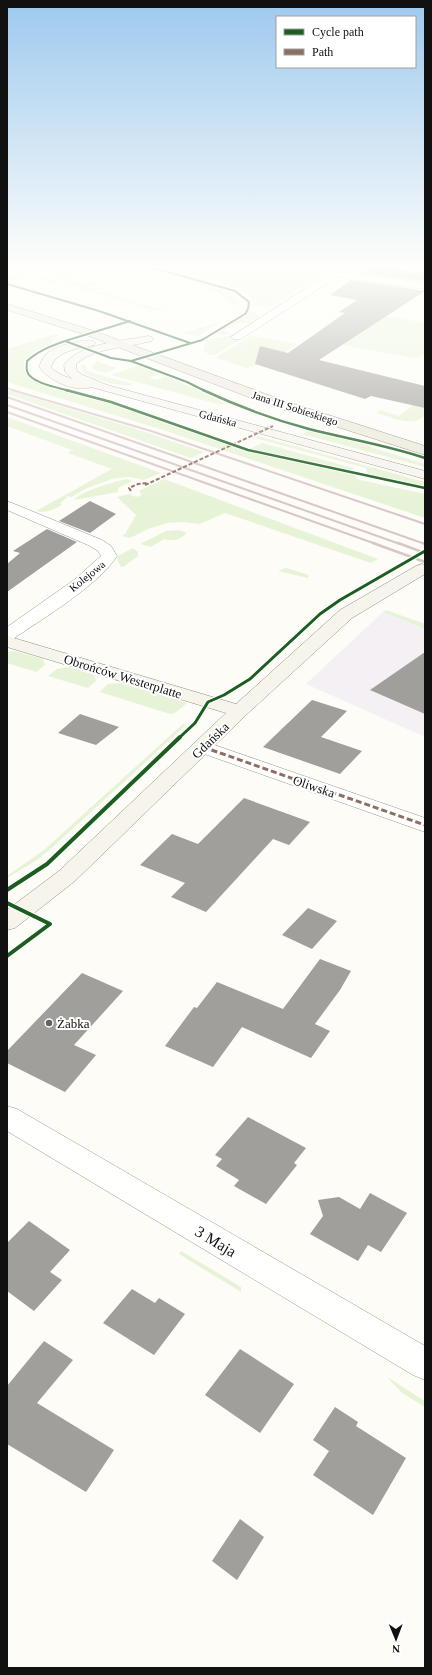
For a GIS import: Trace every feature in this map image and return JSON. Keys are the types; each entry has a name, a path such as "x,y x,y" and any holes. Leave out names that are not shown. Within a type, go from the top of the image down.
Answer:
{"main road":[{"name":"Gdańska","path":"75,346 60,351 48,360 45,367 50,374 58,378 103,388 425,475"},
{"name":"Gdańska","path":"103,388 77,377 71,372 70,365 73,360 86,353 116,346"},
{"name":"Jana III Sobieskiego","path":"124,346 271,401 425,451"},
{"path":"167,346 192,356"},
{"name":"Gdańska","path":"7,922 67,876 239,711 346,614 422,569"},
{"name":"Obrońców Westerplatte","path":"7,641 239,711"}],"street":[{"name":"Kolejowa","path":"7,506 94,542 107,550 109,555 108,559 103,565 7,634"},
{"name":"Oliwska","path":"203,747 425,825"},
{"name":"3 Maja","path":"7,1117 425,1364"}],"shaded area":[{"path":"383,612 425,629 425,737 306,684"}],"green space":[{"path":"16,346 46,346 34,352 24,361 24,371 32,379 45,385 110,404 248,452 355,475 356,479 425,494 425,518 160,429 7,382 7,349"},
{"path":"205,346 229,346 215,355 210,355 203,350"},
{"path":"234,346 294,346 279,356 246,368 217,358"},
{"path":"349,346 425,346 425,353 415,358"},
{"path":"97,361 116,368 107,372 97,371 92,366"},
{"path":"81,365 86,365 86,370 93,373 133,384 122,385 100,380 83,372"},
{"path":"139,365 160,374 148,378 156,380 166,376 225,403 221,405 111,375"},
{"path":"7,390 133,428 204,452 191,458 7,394"},
{"path":"413,405 425,406 425,415 414,421 402,421 377,413 380,410 399,416"},
{"path":"7,417 161,473 144,480 130,477 115,478 87,488 71,497 68,496 60,504 62,505 53,509 43,512 36,511 112,469 68,453 72,450 7,426"},
{"path":"309,431 351,441 425,464 425,467 302,434"},
{"path":"258,436 425,482 425,486 367,474 366,468 255,438"},
{"path":"262,443 353,468 354,471 250,449"},
{"path":"126,479 133,481 118,488 118,492 74,500 90,490"},
{"path":"164,479 378,559 371,563 225,513 200,524 182,522 167,523 148,529 130,538 122,536 125,534 136,515 117,497 129,494 136,497 142,495 139,491"},
{"path":"179,530 187,533 176,540 164,539 151,547 140,544 166,531"},
{"path":"133,548 138,552 138,556 121,567 117,560 118,556"},
{"path":"286,568 309,576 308,578 278,571"},
{"path":"386,610 425,624 425,629 383,612"},
{"path":"15,651 43,659 45,665 36,672 7,663 7,652"},
{"path":"68,667 95,675 96,681 88,688 48,676 57,669"},
{"path":"120,683 187,703 175,713 170,714 100,692 108,684"},
{"path":"183,724 186,725 53,847 37,860 7,878 7,876 44,850"},
{"path":"181,1251 241,1287 241,1292 179,1254"},
{"path":"387,1377 425,1401 425,1407 402,1393"}],"building":[{"path":"260,346 288,353 298,346 340,346 319,360 425,386 425,408 371,396 365,399 255,364"},
{"path":"90,501 116,514 90,533 59,521"},
{"path":"47,529 77,542 7,592 7,564 20,553 13,551"},
{"path":"425,652 425,714 370,690"},
{"path":"312,700 347,711 321,737 362,751 340,774 263,747"},
{"path":"80,714 119,727 96,745 58,733"},
{"path":"244,798 310,822 289,845 273,839 206,912 171,897 185,883 140,865 172,834 198,844"},
{"path":"308,908 337,921 312,949 282,935"},
{"path":"320,959 351,971 340,990 315,1024 330,1031 311,1058 242,1027 213,1067 165,1046 194,1007 197,1008 217,982 283,1009"},
{"path":"82,973 123,991 74,1045 96,1055 65,1092 7,1063 7,1051"},
{"path":"248,1117 306,1148 294,1163 297,1165 266,1204 234,1186 239,1180 216,1166 222,1159 215,1155"},
{"path":"370,1193 407,1213 381,1252 368,1245 358,1261 310,1234 323,1216 318,1200 339,1197 360,1209"},
{"path":"29,1221 70,1250 50,1272 62,1280 34,1311 7,1291 7,1243"},
{"path":"132,1289 155,1303 159,1298 185,1314 154,1355 103,1323"},
{"path":"44,1341 73,1360 37,1403 114,1450 86,1492 7,1444 7,1386"},
{"path":"240,1349 294,1384 260,1433 205,1395"},
{"path":"335,1407 358,1422 356,1426 406,1458 373,1515 313,1475 329,1451 313,1440"},
{"path":"240,1519 264,1537 237,1580 212,1561"}],"railway":[{"path":"7,388 16,391"},
{"path":"12,390 151,431 425,524"},
{"path":"7,397 425,544 423,543"},
{"path":"7,405 400,544"},
{"path":"7,412 376,544"},
{"path":"373,543 425,562"},
{"path":"398,543 425,553"}],"marked path":[{"path":"145,485 273,426"},
{"path":"131,491 129,488 134,485 147,483"},
{"path":"203,747 425,825"}],"cycle path":[{"path":"51,346 40,351 27,361 27,371 32,378 46,384 111,402 248,450 425,488"},
{"path":"79,346 111,358 131,361 187,382 229,402 308,429 395,448 425,458"},
{"path":"131,361 181,346"},
{"path":"7,890 47,864 195,723 208,702 224,695 250,679 320,614 340,600 425,551"},
{"path":"7,903 50,924 7,956"}],"place":[{"name":"Żabka","path":"49,1023"}]}
